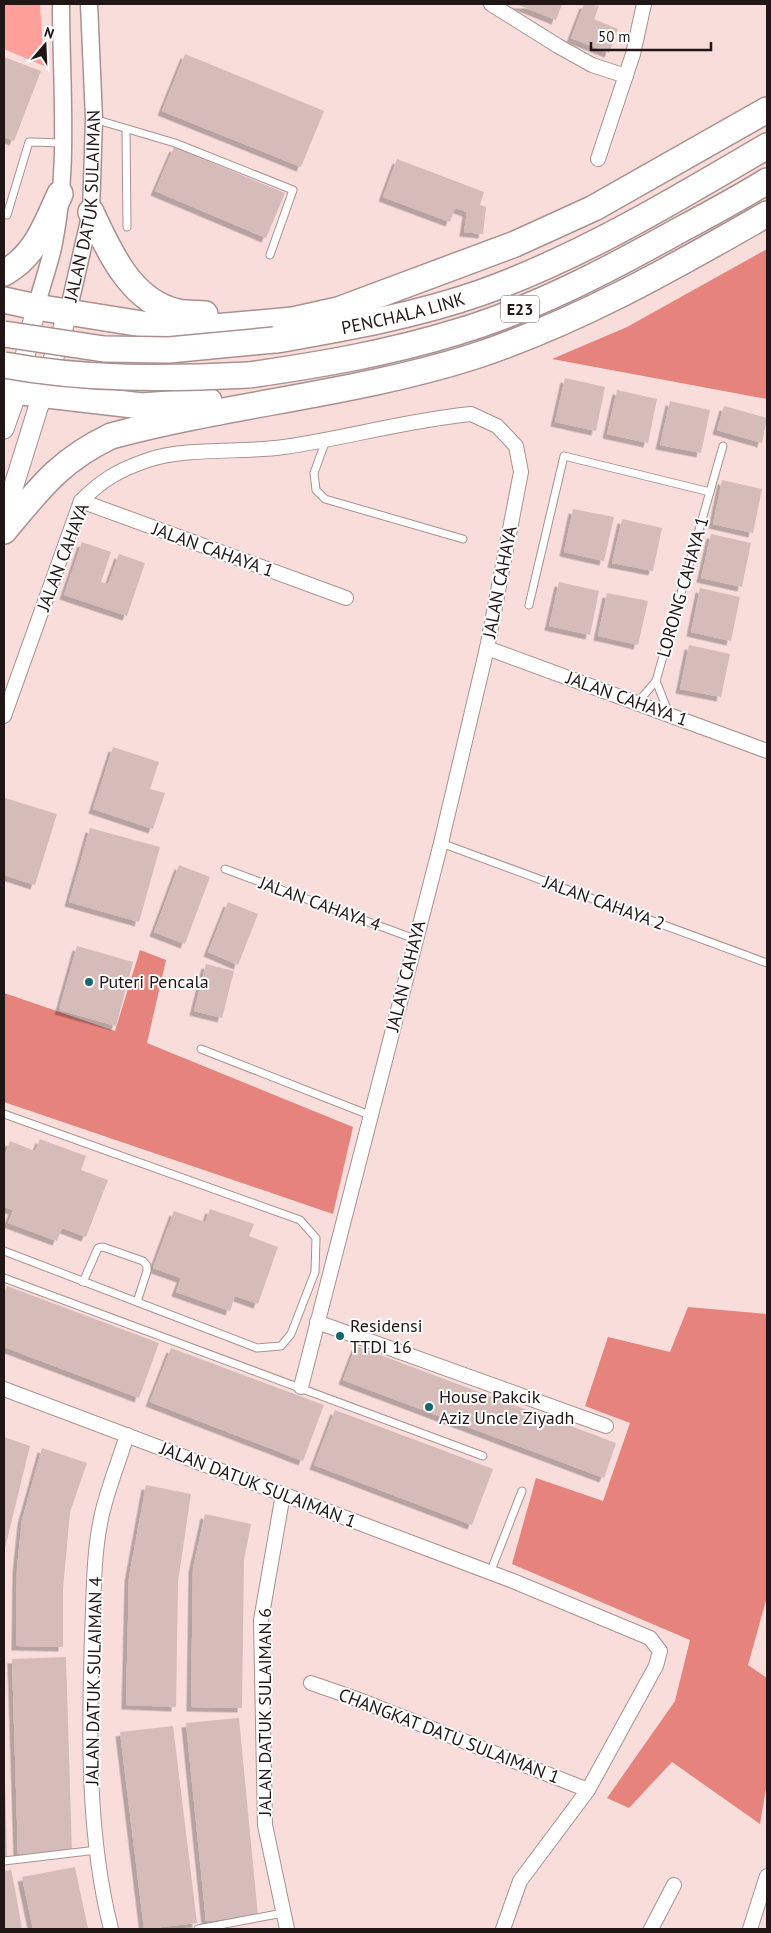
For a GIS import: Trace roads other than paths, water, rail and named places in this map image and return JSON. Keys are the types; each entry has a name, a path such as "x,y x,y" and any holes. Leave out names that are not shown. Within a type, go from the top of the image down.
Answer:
{"highway":[{"path":"142,406 114,377 111,360 116,346 124,334 136,329 238,326 293,320 338,310 515,244 594,208 767,110"},
{"name":"PENCHALA LINK","path":"4,334 104,349 169,350 274,340 364,325 434,307 526,274 621,228 767,146"},
{"name":"PENCHALA LINK","path":"4,365 35,371 120,378 184,378 249,375 312,366 371,354 457,332 509,314 632,256 767,181"},
{"path":"4,273 20,264 40,238 60,194"},
{"path":"91,212 107,246 127,279 158,304 177,312 214,315 334,299 436,274"},
{"path":"4,531 48,478 87,448 111,436 326,393 473,357 614,298 767,214"},
{"path":"4,300 161,327"},
{"path":"10,391 142,406 326,393"}],"main road":[{"name":"JALAN DATUK SULAIMAN","path":"4,429 10,391 36,307"},
{"name":"JALAN DATUK SULAIMAN","path":"4,518 68,312"}],"street":[{"name":"JALAN DATUK SULAIMAN","path":"36,307 52,251 60,194 63,143 61,4"},
{"name":"JALAN DATUK SULAIMAN","path":"68,312 91,212 94,119 89,4"},
{"path":"491,4 592,65 626,76"},
{"path":"598,159 626,76 644,4"},
{"name":"JALAN CAHAYA","path":"4,716 81,501 102,481 120,470 150,459 186,454 281,447 471,414 497,426 516,446 521,472 487,648 441,842 301,1387"},
{"name":"JALAN CAHAYA 1","path":"81,501 346,598"},
{"name":"JALAN CAHAYA 1","path":"487,648 767,751"},
{"path":"318,1322 606,1426"},
{"name":"JALAN DATUK SULAIMAN 1","path":"4,1389 513,1581 650,1638 660,1651 656,1666 588,1790"},
{"name":"JALAN DATUK SULAIMAN 4","path":"111,1929 97,1850 91,1758 94,1579 102,1515 128,1435"},
{"name":"JALAN DATUK SULAIMAN 6","path":"283,1494 261,1620 265,1825 287,1929"},
{"name":"CHANGKAT DATU SULAIMAN 1","path":"311,1683 354,1698 588,1790"},
{"path":"503,1929 520,1881 588,1790"},
{"path":"750,1929 767,1876"},
{"path":"651,1929 674,1885"}],"lane":[{"path":"94,119 175,143 293,190 270,255"},
{"path":"126,130 126,227"},
{"path":"7,215 29,142 63,143"},
{"path":"326,440 314,473 316,490 325,498 463,539"},
{"name":"LORONG CAHAYA 1","path":"637,703 656,681 722,446"},
{"name":"LORONG CAHAYA 1","path":"529,606 564,456 710,492"},
{"name":"LORONG CAHAYA 1","path":"656,681 669,714"},
{"name":"JALAN CAHAYA 2","path":"441,842 767,963"},
{"name":"JALAN CAHAYA 4","path":"225,869 416,938"},
{"path":"201,1050 372,1116"},
{"path":"4,1114 300,1220 316,1238 315,1272 291,1334 281,1346 257,1348 4,1252"},
{"path":"83,1282 94,1252 98,1248 103,1247 143,1261 147,1266 148,1272 137,1302"},
{"path":"4,1278 483,1456"},
{"path":"490,1573 522,1491"},
{"path":"4,1861 97,1850"},
{"path":"198,1929 283,1913"}],"place":[{"name":"Puteri Pencala","path":"89,982"},
{"name":"Residensi TTDI 16","path":"340,1336"},
{"name":"House Pakcik Aziz Uncle Ziyadh","path":"429,1407"}]}
